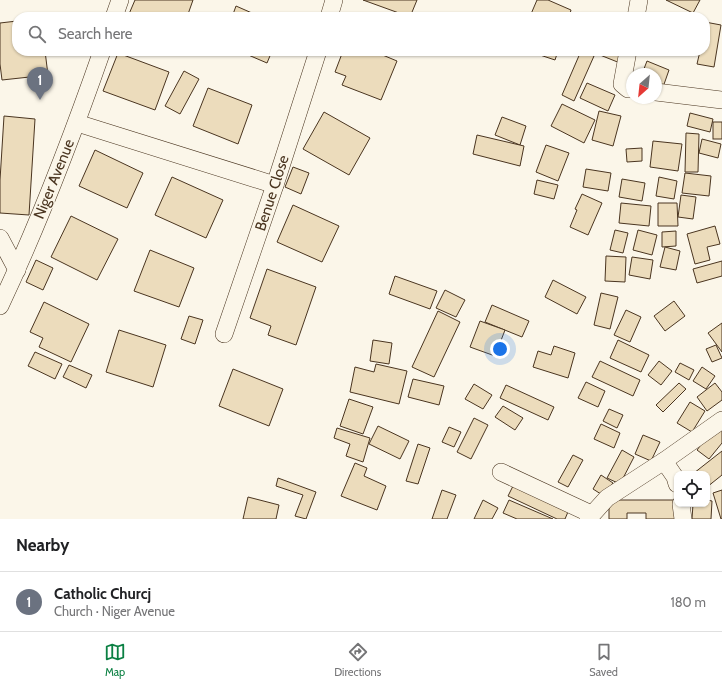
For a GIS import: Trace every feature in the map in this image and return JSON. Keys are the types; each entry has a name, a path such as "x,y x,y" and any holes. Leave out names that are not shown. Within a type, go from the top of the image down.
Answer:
{"street":[{"path":"116,12 120,0"},
{"path":"330,12 334,0"},
{"path":"637,12 639,0"},
{"name":"Niger Avenue","path":"0,306 17,270 77,122 100,56"},
{"name":"Benue Close","path":"224,334 275,186 316,56"},
{"path":"626,87 622,84 627,56"},
{"path":"662,93 722,100"},
{"path":"77,122 275,186"},
{"path":"0,238 17,270"},
{"path":"501,472 590,517 607,498 664,461 722,420"},
{"path":"664,461 674,476"},
{"path":"681,507 683,519"}],"building":[{"path":"135,0 193,0 189,12 130,12"},
{"path":"363,0 417,0 412,12 396,12"},
{"path":"537,0 548,0 571,10 570,12 532,12"},
{"path":"666,0 700,0 694,12"},
{"path":"236,6 250,12 234,12"},
{"path":"12,22 12,56 46,56 48,75 2,80 0,64 0,23"},
{"path":"710,23 721,25 714,67 697,64 699,56 710,56"},
{"path":"117,56 126,56 169,72 155,110 103,91"},
{"path":"251,56 270,56 267,63"},
{"path":"341,56 385,56 397,61 381,100 342,85 346,76 335,72"},
{"path":"543,56 556,56 555,60"},
{"path":"579,56 594,56 574,101 562,95"},
{"path":"602,56 622,56 620,63"},
{"path":"647,61 669,70 662,90 662,68 644,68"},
{"path":"184,71 199,79 180,114 165,106"},
{"path":"587,83 615,95 608,111 580,98"},
{"path":"208,88 252,105 238,144 193,126"},
{"path":"562,104 595,120 584,143 551,126"},
{"path":"599,111 621,116 613,146 592,140"},
{"path":"324,112 370,138 349,175 303,149"},
{"path":"690,113 713,119 710,132 687,126"},
{"path":"4,116 35,119 29,215 0,213 0,180"},
{"path":"502,117 526,126 520,145 495,135"},
{"path":"713,122 722,122 722,139 713,139"},
{"path":"686,133 699,134 698,172 685,172"},
{"path":"477,135 524,146 520,166 473,154"},
{"path":"702,139 721,144 718,158 699,153"},
{"path":"653,141 682,144 678,171 650,167"},
{"path":"546,145 569,153 558,181 536,172"},
{"path":"642,148 642,161 627,162 626,149"},
{"path":"95,150 143,173 127,208 79,186"},
{"path":"293,167 309,173 301,194 285,187"},
{"path":"586,169 611,173 608,191 583,187"},
{"path":"685,173 711,176 709,196 682,193"},
{"path":"172,177 223,200 206,238 155,215"},
{"path":"659,177 677,181 674,199 656,196"},
{"path":"622,179 645,183 642,201 619,197"},
{"path":"537,180 558,185 554,199 534,194"},
{"path":"582,194 602,203 588,235 570,227 577,210 575,209"},
{"path":"681,195 696,197 693,219 678,217"},
{"path":"621,203 651,206 649,226 619,223"},
{"path":"658,203 677,203 678,226 658,226"},
{"path":"293,205 339,226 322,262 277,242"},
{"path":"71,216 118,239 97,280 51,257"},
{"path":"715,226 720,244 707,247 710,260 695,264 687,234"},
{"path":"615,230 628,233 623,253 610,250"},
{"path":"638,230 657,235 652,255 633,250"},
{"path":"676,231 676,246 662,247 662,232"},
{"path":"665,247 680,251 676,270 660,267"},
{"path":"150,250 194,268 179,307 134,291"},
{"path":"606,256 626,257 625,282 605,281"},
{"path":"632,257 653,260 650,279 629,275"},
{"path":"36,260 53,268 43,290 26,282"},
{"path":"722,261 722,276 697,283 693,269"},
{"path":"267,269 316,287 296,345 268,335 271,326 250,318"},
{"path":"395,276 437,291 430,309 389,294"},
{"path":"553,280 586,297 577,314 545,297"},
{"path":"445,290 465,300 456,317 436,308"},
{"path":"601,293 618,297 610,329 594,325"},
{"path":"674,301 685,316 665,331 654,316"},
{"path":"44,302 89,324 71,362 39,347 43,338 30,332"},
{"path":"492,305 529,321 522,337 485,322"},
{"path":"626,310 641,317 630,342 614,335"},
{"path":"438,311 460,322 434,377 412,367"},
{"path":"189,316 203,320 195,344 181,339"},
{"path":"480,321 505,330 495,356 470,347"},
{"path":"722,323 722,352 708,333"},
{"path":"119,330 166,345 153,387 106,372"},
{"path":"373,340 392,343 389,364 370,361"},
{"path":"618,340 649,355 641,372 610,358"},
{"path":"716,345 722,358 712,362 706,349"},
{"path":"554,346 575,353 568,378 533,367 538,351 551,355"},
{"path":"35,352 62,364 55,379 28,366"},
{"path":"600,361 640,380 633,396 592,377"},
{"path":"659,361 672,371 661,385 648,375"},
{"path":"680,363 694,370 689,380 675,372"},
{"path":"376,364 407,371 399,404 350,392 355,367 374,372"},
{"path":"69,365 92,375 86,388 63,377"},
{"path":"702,367 715,376 706,389 693,381"},
{"path":"233,369 283,389 269,426 219,406"},
{"path":"413,379 444,386 439,405 408,397"},
{"path":"586,382 605,391 598,407 578,398"},
{"path":"679,383 686,389 663,412 656,405"},
{"path":"715,383 722,392 722,400 707,411 697,397"},
{"path":"474,384 492,395 483,409 465,399"},
{"path":"506,385 554,407 548,420 500,398"},
{"path":"349,399 373,407 363,434 340,426"},
{"path":"690,402 705,411 692,432 677,423"},
{"path":"503,406 523,418 515,430 495,417"},
{"path":"609,409 623,415 617,428 603,421"},
{"path":"474,418 488,425 471,459 457,452"},
{"path":"601,424 620,433 614,448 594,439"},
{"path":"717,424 722,427 722,443 709,459 697,450"},
{"path":"378,426 409,441 400,459 369,444"},
{"path":"449,427 461,432 454,447 442,442"},
{"path":"337,428 370,438 363,462 346,456 350,444 334,438"},
{"path":"643,435 660,442 651,461 635,454"},
{"path":"418,444 430,448 418,484 406,481"},
{"path":"622,450 634,457 620,484 607,478"},
{"path":"722,451 722,475 710,485 710,471 697,471"},
{"path":"573,455 583,460 568,487 558,482"},
{"path":"355,463 367,468 364,476 386,486 377,510 341,496"},
{"path":"601,475 613,483 604,496 593,489"},
{"path":"278,478 316,492 306,519 295,516 303,495 276,486"},
{"path":"515,482 570,507 565,519 557,519 508,496"},
{"path":"442,490 456,495 447,519 432,519"},
{"path":"722,490 722,519 721,519 713,493"},
{"path":"248,497 279,505 276,519 243,519"},
{"path":"483,500 498,508 492,519 474,519"},
{"path":"509,500 553,519 517,519 503,513"},
{"path":"609,500 674,500 674,507 678,507 680,519 646,519 646,513 627,513 627,519 609,519"},
{"path":"710,501 712,501 711,519 692,519 693,507 710,507"}],"place":[{"name":"Catholic Churcj","path":"40,100"}]}
